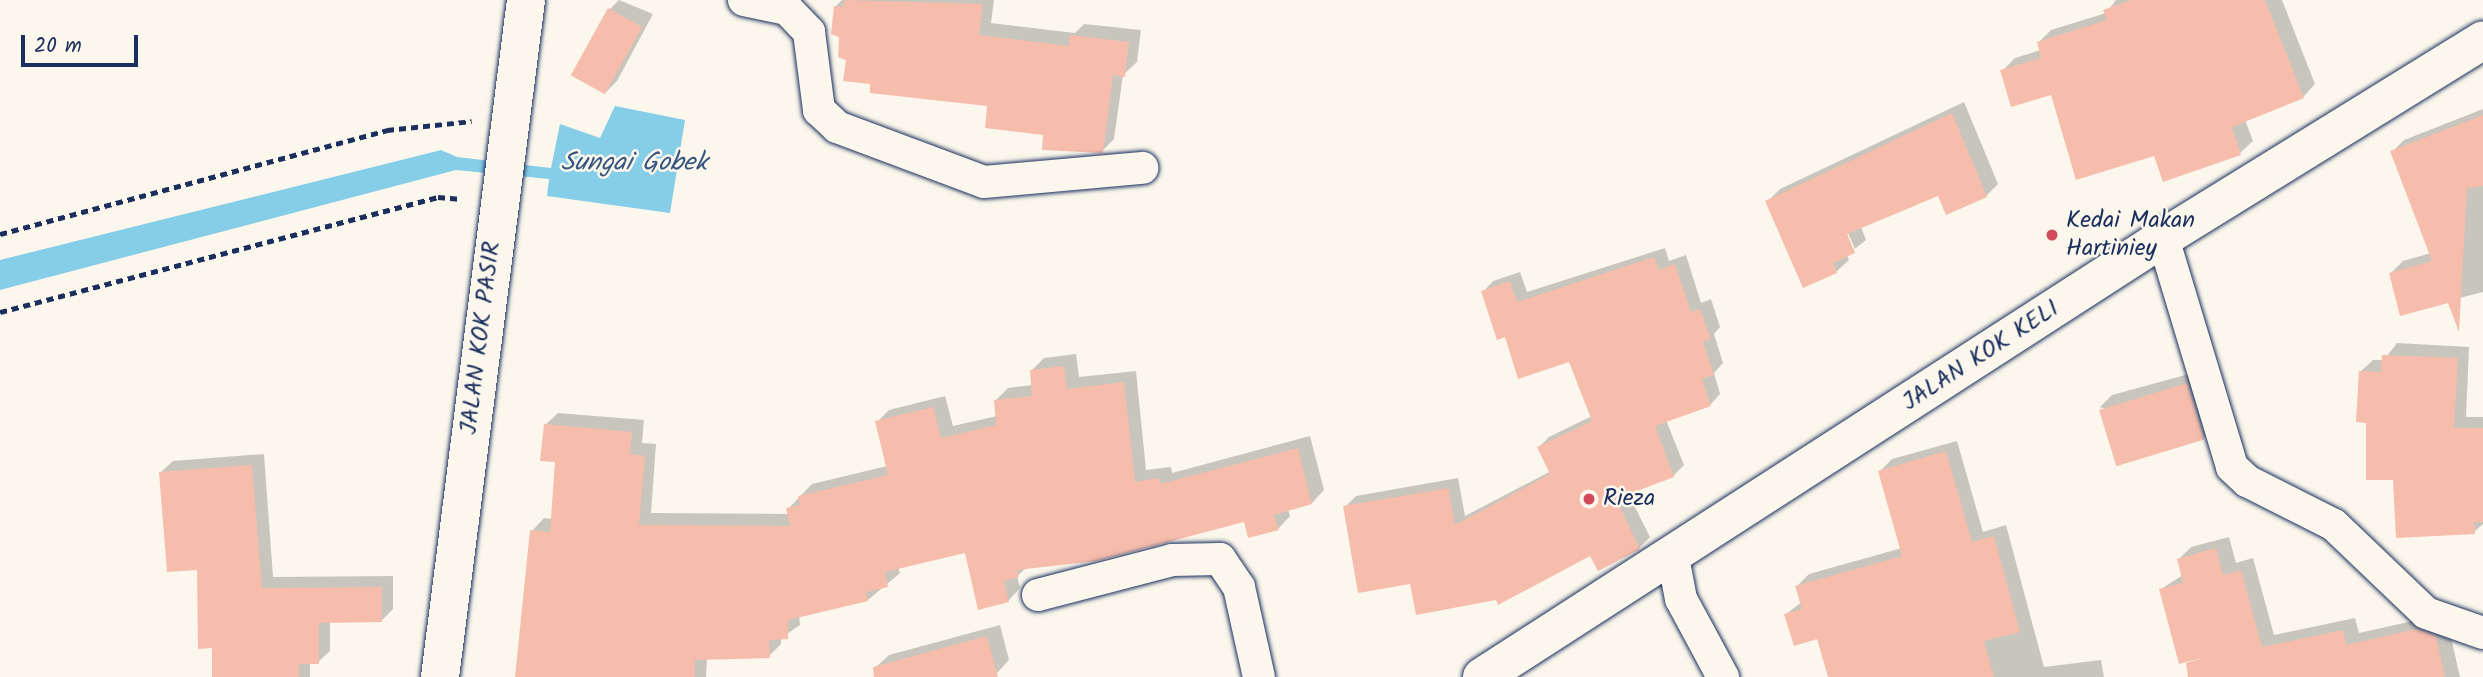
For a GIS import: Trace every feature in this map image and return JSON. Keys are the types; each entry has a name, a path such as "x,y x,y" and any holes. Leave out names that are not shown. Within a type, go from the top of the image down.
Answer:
{"street":[{"name":"JALAN KOK PASIR","path":"440,677 526,0"},
{"path":"744,0 787,9 809,32 819,110 836,127 984,182 1142,168"},
{"name":"JALAN KOK KELI","path":"1482,677 1673,557 2163,238 2483,40"},
{"path":"2163,238 2232,467 2247,481 2334,525 2426,613 2483,633"},
{"path":"1673,557 1681,599 1723,677"},
{"path":"1038,595 1172,560 1220,559 1240,587 1259,677"}],"path":[{"path":"0,234 387,130 511,117"},
{"path":"0,312 438,197 498,204"}],"water":[{"name":"Sungai Gobek","path":"615,106 685,120 670,213 547,196 549,179 456,170 0,290 0,260 441,150 457,157 551,168 560,124 600,138"}],"building":[{"path":"844,0 983,4 979,35 1069,46 1070,35 1129,42 1125,77 1113,75 1103,153 1042,150 1043,135 985,128 987,106 870,93 870,84 843,81 846,60 838,57 839,37 831,34 834,6 843,7"},
{"path":"2131,0 2265,0 2304,98 2232,127 2241,155 2163,182 2154,156 2076,180 2051,95 2011,107 2000,70 2041,58 2037,42 2107,20 2103,10"},
{"path":"608,8 642,27 605,94 571,75"},
{"path":"1952,113 1987,197 1946,215 1938,196 1847,234 1855,253 1833,263 1837,273 1803,288 1765,201"},
{"path":"2483,115 2483,186 2467,188 2459,332 2448,303 2400,316 2389,273 2432,261 2390,151"},
{"path":"1654,257 1659,270 1675,264 1691,312 1700,309 1711,339 1703,342 1714,375 1702,379 1711,406 1655,426 1674,477 1616,499 1640,549 1598,571 1590,556 1498,605 1496,600 1416,615 1410,584 1358,593 1343,506 1448,488 1455,525 1550,474 1537,447 1592,421 1569,362 1518,379 1505,337 1497,340 1481,291 1510,281 1517,302"},
{"path":"2382,355 2458,358 2454,428 2483,428 2483,522 2474,522 2475,534 2396,538 2393,480 2366,480 2366,423 2356,422 2359,371 2381,372"},
{"path":"1064,366 1067,389 1124,382 1135,482 1159,478 1160,484 1298,448 1312,504 1274,515 1279,530 1248,538 1244,522 1096,561 1017,570 1019,577 1004,581 1009,602 978,610 965,553 885,572 888,587 866,592 868,601 788,620 788,639 769,640 770,658 695,660 695,677 515,677 530,530 550,532 555,462 540,461 544,424 632,432 630,454 645,456 639,525 790,526 786,508 800,505 798,496 888,475 875,421 933,407 941,438 996,425 994,400 1032,396 1030,370"},
{"path":"2187,383 2204,439 2116,466 2099,410"},
{"path":"1946,451 1972,542 1994,536 2020,632 1984,641 1994,677 1828,677 1817,639 1794,646 1784,614 1802,609 1795,586 1902,556 1878,471"},
{"path":"252,465 262,588 382,587 382,622 319,623 319,664 299,664 299,677 212,677 212,648 198,649 197,570 167,572 159,472"},
{"path":"2216,548 2223,575 2241,570 2262,647 2343,630 2346,645 2417,629 2436,636 2445,677 2188,677 2186,663 2206,657 2179,664 2159,589 2183,583 2177,559"},
{"path":"987,636 998,677 874,677 873,667"}],"place":[{"name":"Kedai Makan Hartiniey","path":"2052,235"},
{"name":"Rieza","path":"1589,499"}]}
